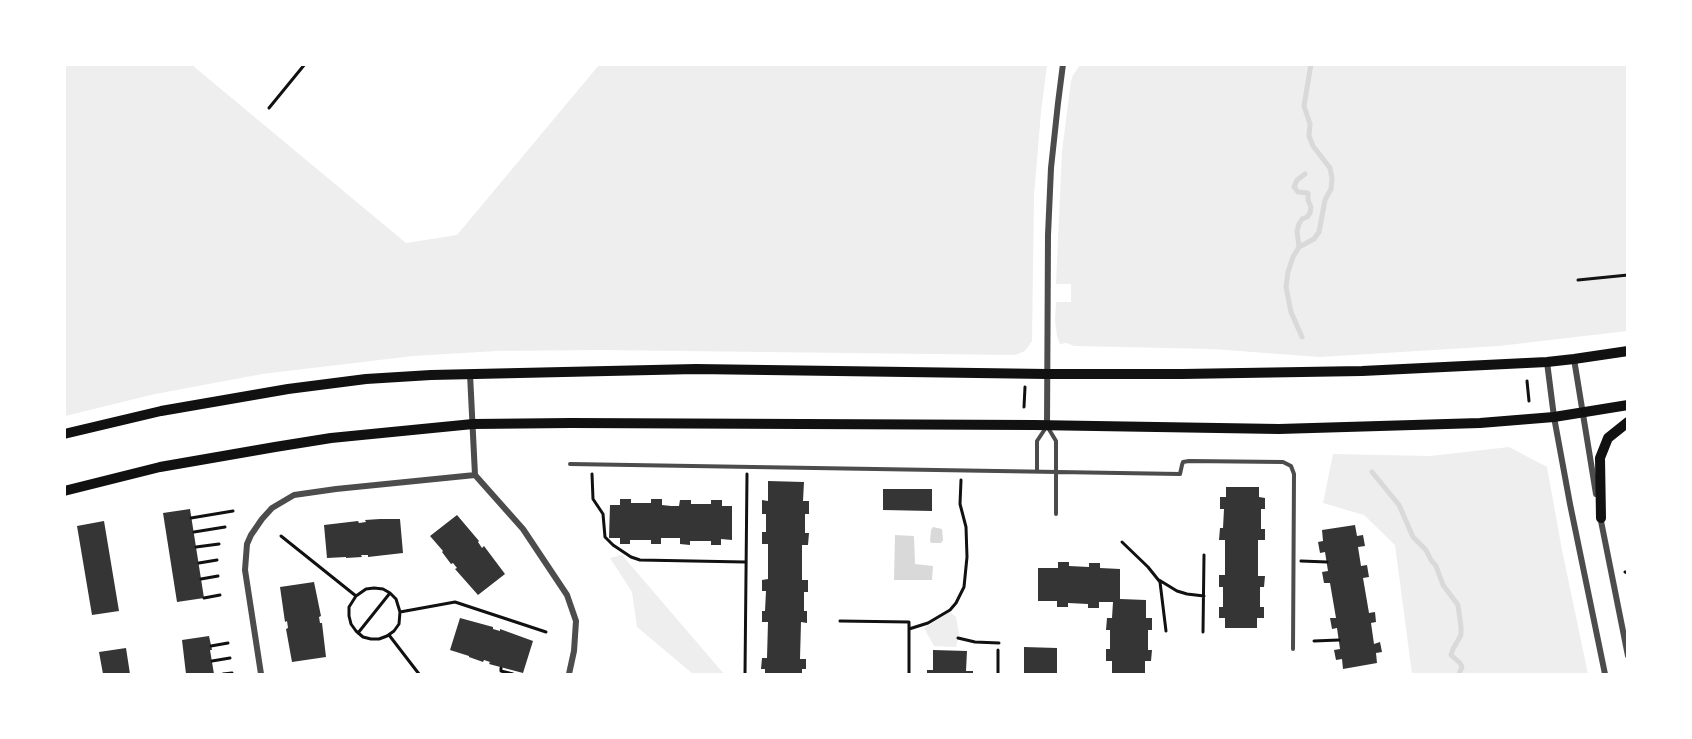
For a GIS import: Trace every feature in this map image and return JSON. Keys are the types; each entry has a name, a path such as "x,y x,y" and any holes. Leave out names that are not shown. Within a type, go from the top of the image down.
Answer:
{"main road":[{"path":"64,434 161,411 288,388 366,379 470,374 696,369 1047,374 1362,371 1547,362 1628,351"},
{"path":"64,491 160,467 275,447 331,438 473,424 1280,429 1480,423 1582,414 1628,405"},
{"path":"1601,518 1600,458 1608,438 1628,422"}],"street":[{"path":"1047,426 1048,235 1051,168 1064,64"},
{"path":"1574,359 1582,414 1628,656"},
{"path":"1547,362 1554,417 1605,675"},
{"path":"470,374 475,475 523,529 567,595 576,621 574,651 569,675"},
{"path":"261,675 245,570 247,544 262,519 272,508 294,495 475,475"}],"lane":[{"path":"1037,471 1037,441 1047,426 1056,441 1056,514"},
{"path":"570,464 1180,474 1183,462 1189,460 1287,463 1294,474 1293,649"}],"path":[{"path":"269,108 305,64"},
{"path":"1578,280 1628,275"},
{"path":"1527,381 1529,401"},
{"path":"1024,407 1025,387"},
{"path":"592,464 593,499 603,514 605,537 631,557 640,560 745,562"},
{"path":"745,675 748,467"},
{"path":"909,629 928,623 950,610 964,587 968,557 965,521 960,504 961,480"},
{"path":"191,518 233,511"},
{"path":"194,532 225,527"},
{"path":"281,536 356,596"},
{"path":"1122,542 1169,587 1187,594 1204,596"},
{"path":"196,548 219,544"},
{"path":"1203,632 1204,555"},
{"path":"199,563 217,560"},
{"path":"1314,562 1327,562"},
{"path":"201,579 218,576"},
{"path":"1156,576 1160,582 1166,631"},
{"path":"374,588 390,593 396,599 400,612 399,624 389,635 379,639 363,637 351,624 349,616 349,608 356,596 366,589 374,588"},
{"path":"358,633 390,593"},
{"path":"204,598 220,595"},
{"path":"400,612 455,602 546,632"},
{"path":"840,621 909,622 909,675"},
{"path":"389,635 419,675"},
{"path":"958,638 975,642 999,643"},
{"path":"1314,641 1339,640"},
{"path":"211,646 228,643"},
{"path":"998,675 999,650"},
{"path":"212,661 230,658"},
{"path":"501,668 501,671 513,675"},
{"path":"223,675 232,673"}],"shaded area":[{"path":"65,64 192,65 406,243 457,235 599,65 1047,65 1034,196 1032,341 1025,351 1015,355 600,350 497,351 413,356 262,374 155,394 65,416"},
{"path":"1080,65 1627,65 1627,331 1499,346 1320,357 1212,349 1060,344 1055,321 1056,302 1071,302 1071,284 1056,284 1062,151 1071,81"},
{"path":"1509,447 1547,467 1588,674 1412,674 1395,545 1364,515 1323,503 1333,454 1430,456"},
{"path":"933,527 942,529 941,543 930,542"},
{"path":"895,535 914,536 915,564 933,566 932,580 894,580"},
{"path":"622,555 724,674 693,674 637,627 632,592 610,558"},
{"path":"950,612 956,617 959,634 956,647 934,646 924,628"}],"building":[{"path":"768,481 804,482 803,501 809,501 809,514 805,514 805,533 809,533 808,545 802,545 802,580 808,580 808,592 804,592 804,611 807,611 807,623 801,622 800,659 806,659 806,669 802,669 802,674 765,674 765,669 761,669 762,658 767,658 768,622 762,622 766,591 762,591 762,580 768,579 768,544 762,544 762,532 766,532 766,514 762,514 762,500 768,501"},
{"path":"1226,487 1259,487 1259,497 1265,498 1265,509 1261,509 1261,529 1265,529 1265,540 1258,540 1258,576 1265,576 1264,587 1260,587 1260,607 1264,607 1264,618 1257,618 1257,628 1225,628 1225,618 1219,618 1219,607 1223,607 1223,587 1219,587 1219,575 1225,575 1225,540 1219,540 1220,528 1223,528 1224,509 1220,509 1220,497 1226,497"},
{"path":"883,489 932,489 932,511 883,510"},
{"path":"620,499 631,499 631,503 651,503 651,499 662,499 662,505 671,506 679,506 680,500 691,500 691,504 711,504 711,500 722,500 722,506 732,506 732,540 721,539 721,545 711,545 711,541 690,541 690,545 680,544 680,538 661,538 661,544 651,544 651,540 630,540 630,544 620,544 620,538 609,538 610,505 620,505"},
{"path":"190,509 204,598 177,602 163,513"},
{"path":"457,515 505,574 478,595 430,536"},
{"path":"400,519 403,553 327,558 324,525"},
{"path":"104,521 119,611 92,615 77,526"},
{"path":"1355,525 1357,536 1363,535 1365,546 1358,547 1361,566 1367,565 1369,577 1363,578 1369,613 1375,612 1376,622 1371,623 1374,644 1380,642 1382,652 1376,653 1377,663 1343,669 1342,659 1336,660 1334,650 1340,649 1337,628 1332,629 1330,618 1336,618 1330,583 1324,583 1322,572 1328,571 1325,552 1320,553 1318,542 1323,541 1322,530"},
{"path":"1058,562 1069,562 1069,566 1089,567 1089,563 1100,563 1100,568 1120,569 1120,599 1146,600 1146,618 1152,618 1152,630 1148,630 1148,650 1152,650 1151,661 1145,661 1145,674 1112,674 1112,661 1106,661 1106,649 1110,649 1110,630 1106,630 1107,618 1112,618 1113,602 1099,602 1099,608 1088,608 1088,604 1068,603 1068,607 1057,607 1057,601 1038,601 1038,568 1058,568"},
{"path":"314,582 326,657 292,662 280,587"},
{"path":"460,618 533,641 523,673 450,650"},
{"path":"209,636 214,674 186,674 182,640"},
{"path":"1024,647 1057,648 1057,674 1024,674"},
{"path":"126,648 130,674 103,674 99,652"},
{"path":"933,650 967,651 966,671 973,671 973,674 927,674 927,670 933,670"}],"waterway":[{"path":"1302,337 1291,312 1286,287 1288,272 1299,247 1314,239 1319,232 1332,178 1330,168 1313,146 1309,136 1310,124 1304,106 1311,64"},
{"path":"1299,247 1297,231 1299,224 1310,213 1311,207 1308,193 1298,192 1294,187 1297,180 1305,174"},
{"path":"1372,472 1399,505 1413,537 1426,550 1436,566 1443,585 1458,605 1461,635 1451,655 1462,667 1459,674"}]}
